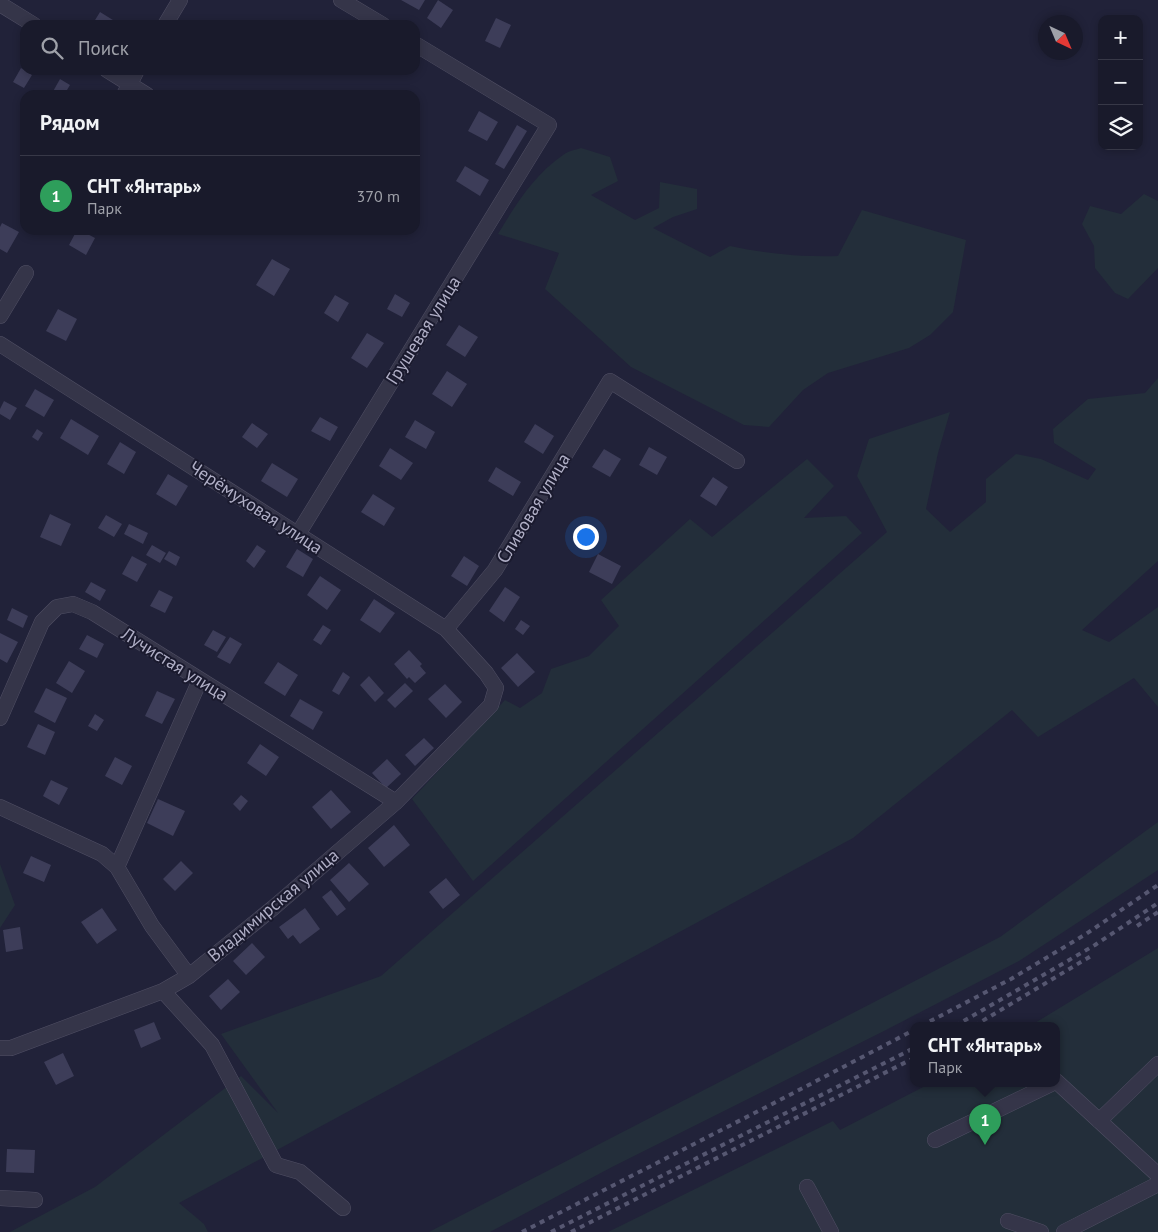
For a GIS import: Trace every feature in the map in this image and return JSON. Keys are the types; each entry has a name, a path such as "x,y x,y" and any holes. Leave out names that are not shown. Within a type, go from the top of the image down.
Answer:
{"street":[{"path":"168,20 180,0"},
{"path":"341,0 375,20"},
{"path":"0,4 26,20"},
{"name":"Грушевая улица","path":"298,534 549,125 420,47"},
{"path":"112,75 127,89 135,75"},
{"path":"0,316 26,273"},
{"name":"Черёмуховая улица","path":"0,344 446,628 486,673 496,688"},
{"name":"Сливовая улица","path":"446,628 495,570 610,381 737,461"},
{"name":"Лучистая улица","path":"0,718 42,622 56,606 73,604 92,612 396,802"},
{"path":"117,867 200,680"},
{"name":"Владимирская улица","path":"0,1048 11,1048 163,991 189,976 273,908 396,802 491,705 496,688"},
{"path":"0,807 102,854 117,867 152,926 189,976"},
{"path":"163,991 212,1045 276,1165 300,1172 343,1208"},
{"path":"1099,1121 1158,1064"},
{"path":"1060,1085 1158,1176"},
{"path":"935,1140 1045,1087"},
{"path":"1064,1232 1158,1184"},
{"path":"808,1186 831,1232"},
{"path":"0,1198 35,1200"},
{"path":"1008,1221 1041,1232"}],"shaded area":[{"path":"581,148 610,157 618,181 591,195 635,220 659,208 660,182 697,189 697,209 673,217 653,228 710,257 730,246 783,254 838,256 862,210 966,240 953,312 930,335 909,348 828,373 803,390 769,427 744,425 631,367 545,289 559,253 498,234 534,181 565,154"},
{"path":"1144,194 1158,201 1158,268 1128,299 1115,293 1095,268 1094,246 1082,224 1090,206 1121,214"},
{"path":"1158,378 1158,561 1082,630 1109,642 1158,607 1158,707 1134,678 1038,737 1012,710 853,838 179,1203 204,1224 208,1232 10,1232 95,1187 241,1076 278,1113 221,1034 381,976 887,532 857,476 869,439 950,412 938,453 926,509 950,532 986,502 986,479 1016,454 1041,459 1088,480 1096,469 1054,443 1053,429 1088,399 1145,393"},
{"path":"807,459 834,486 804,518 846,516 862,533 473,881 412,799 505,700 520,708 542,693 551,669 589,656 619,626 601,600 690,519 712,537"},
{"path":"1158,822 1158,870 1019,961 612,1167 490,1232 429,1232 1000,937"},
{"path":"0,864 15,905 0,928"},
{"path":"1158,948 1158,1232 608,1232 833,1121 840,1130 923,1087 1060,1087 1060,1022 1037,1022"}],"building":[{"path":"401,0 425,0 419,10"},
{"path":"438,0 453,10 441,28 427,18"},
{"path":"100,12 113,20 95,20"},
{"path":"496,18 511,25 500,48 485,41"},
{"path":"20,70 20,75 32,75 24,88 13,82"},
{"path":"60,79 70,85 67,90 54,90"},
{"path":"479,111 498,122 487,141 468,131"},
{"path":"517,125 527,131 504,169 495,164"},
{"path":"465,166 489,180 480,196 456,181"},
{"path":"2,223 19,232 7,253 0,249 0,227"},
{"path":"74,235 89,235 95,238 86,255 69,245"},
{"path":"272,259 290,269 274,296 256,285"},
{"path":"395,294 410,303 402,317 387,309"},
{"path":"335,295 349,303 338,322 324,313"},
{"path":"58,309 77,319 66,341 46,331"},
{"path":"459,325 478,337 465,357 446,345"},
{"path":"367,333 384,343 367,368 351,358"},
{"path":"447,371 467,384 452,407 432,394"},
{"path":"35,389 54,400 44,417 25,406"},
{"path":"4,401 17,408 10,420 0,414"},
{"path":"320,417 338,427 330,441 311,431"},
{"path":"71,419 99,436 88,455 60,438"},
{"path":"415,420 435,432 426,449 405,437"},
{"path":"252,423 268,434 257,448 242,437"},
{"path":"535,424 554,436 543,454 524,442"},
{"path":"37,429 43,433 38,441 32,437"},
{"path":"120,442 136,452 124,474 107,464"},
{"path":"649,447 667,457 657,475 639,465"},
{"path":"390,448 413,463 401,480 379,466"},
{"path":"604,449 621,459 610,477 592,467"},
{"path":"272,463 298,479 287,497 261,481"},
{"path":"496,467 521,482 513,496 488,481"},
{"path":"168,474 188,486 176,506 156,494"},
{"path":"713,477 728,487 716,506 700,496"},
{"path":"373,494 395,508 384,526 361,512"},
{"path":"50,514 71,524 61,546 40,537"},
{"path":"106,515 122,524 114,537 98,528"},
{"path":"129,524 148,533 143,544 124,534"},
{"path":"152,545 166,553 160,563 146,555"},
{"path":"257,545 266,551 254,568 246,561"},
{"path":"297,549 313,559 303,577 286,567"},
{"path":"169,551 180,557 176,566 164,559"},
{"path":"598,554 621,566 612,584 589,572"},
{"path":"132,556 147,564 137,582 122,574"},
{"path":"464,556 479,566 467,586 451,576"},
{"path":"320,576 341,590 327,610 307,595"},
{"path":"91,582 106,590 100,601 85,592"},
{"path":"505,587 520,597 504,622 489,611"},
{"path":"159,590 173,597 165,613 150,606"},
{"path":"374,599 395,613 380,633 360,620"},
{"path":"12,608 28,616 23,628 7,620"},
{"path":"521,620 530,626 523,635 515,629"},
{"path":"323,625 331,630 321,645 313,640"},
{"path":"213,630 226,637 217,652 204,645"},
{"path":"0,633 18,642 7,663 0,659"},
{"path":"87,635 104,644 97,658 79,649"},
{"path":"230,637 242,644 230,664 217,657"},
{"path":"409,650 422,664 420,666 426,673 415,683 409,677 407,679 394,664"},
{"path":"517,653 535,672 518,687 501,668"},
{"path":"69,661 85,671 72,693 56,683"},
{"path":"278,662 298,675 285,696 264,683"},
{"path":"343,672 350,677 339,695 332,691"},
{"path":"369,676 384,693 375,702 360,685"},
{"path":"405,683 413,691 395,708 387,700"},
{"path":"445,684 462,702 446,718 428,699"},
{"path":"46,688 67,698 55,723 34,712"},
{"path":"157,691 175,699 162,724 145,716"},
{"path":"300,699 323,712 313,730 290,716"},
{"path":"95,714 104,720 97,731 88,726"},
{"path":"38,724 55,732 45,755 27,747"},
{"path":"424,738 434,748 415,766 405,755"},
{"path":"260,744 279,757 266,776 247,763"},
{"path":"115,757 132,766 122,785 105,776"},
{"path":"387,759 401,774 386,788 372,773"},
{"path":"51,780 68,788 59,805 43,796"},
{"path":"331,790 351,812 331,829 312,807"},
{"path":"241,795 248,801 240,811 233,804"},
{"path":"158,799 185,811 173,836 147,823"},
{"path":"394,825 410,845 384,867 368,848"},
{"path":"31,856 51,865 44,882 23,873"},
{"path":"181,861 193,873 175,891 163,879"},
{"path":"349,863 369,884 349,902 330,880"},
{"path":"446,878 460,895 443,909 429,892"},
{"path":"331,890 346,909 337,916 322,897"},
{"path":"102,908 117,930 97,944 81,922"},
{"path":"305,908 320,929 300,944 293,935 288,939 279,927"},
{"path":"20,927 23,949 6,952 3,930"},
{"path":"252,943 265,957 246,975 233,961"},
{"path":"228,979 240,992 221,1010 209,996"},
{"path":"154,1022 161,1039 141,1048 134,1030"},
{"path":"63,1053 74,1076 56,1085 44,1062"},
{"path":"7,1149 35,1150 34,1173 6,1172"}],"railway":[{"path":"929,1022 1011,979 1086,934 1158,885"},
{"path":"962,1022 1095,945 1158,903"},
{"path":"1137,926 1158,912"},
{"path":"981,1022 1091,956"},
{"path":"522,1232 910,1032"},
{"path":"551,1232 910,1050"},
{"path":"571,1232 910,1060"}],"place":[{"name":"СНТ «Янтарь»","path":"985,1145"}]}
